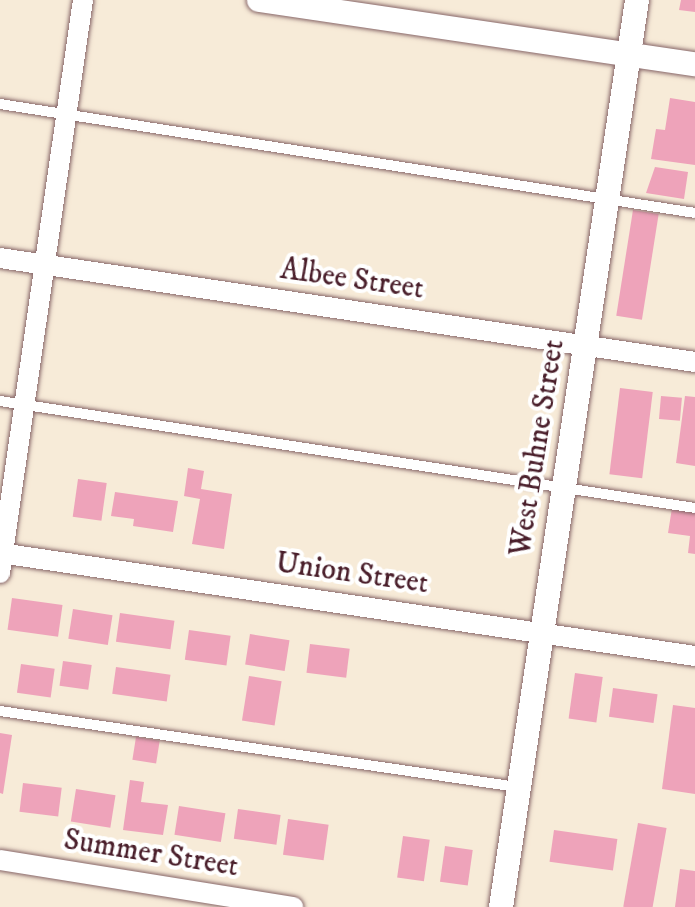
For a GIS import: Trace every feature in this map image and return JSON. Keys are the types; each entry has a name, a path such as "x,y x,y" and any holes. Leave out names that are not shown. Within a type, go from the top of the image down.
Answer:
{"street":[{"path":"1,560 83,0"},
{"path":"259,0 695,64"},
{"name":"West Buhne Street","path":"501,907 637,0"},
{"name":"Albee Street","path":"0,258 695,362"},
{"name":"Union Street","path":"1,560 695,656"},
{"name":"Summer Street","path":"0,860 293,907"}],"lane":[{"path":"0,104 695,213"},
{"path":"0,401 695,508"},
{"path":"0,711 517,787"}],"building":[{"path":"681,0 695,0 695,12 679,10"},
{"path":"670,98 695,102 695,165 651,159 656,129 665,130"},
{"path":"655,167 688,172 684,199 646,193"},
{"path":"633,210 659,214 642,320 616,316"},
{"path":"620,388 653,392 642,478 609,474"},
{"path":"661,396 682,398 680,421 659,419"},
{"path":"685,396 695,397 695,466 676,463"},
{"path":"188,468 204,471 201,489 232,494 224,549 192,544 200,499 184,496"},
{"path":"78,479 107,483 101,521 73,517"},
{"path":"115,492 178,501 173,532 133,526 134,519 111,516"},
{"path":"672,508 695,512 695,554 688,553 690,536 668,533"},
{"path":"12,598 63,605 58,637 8,630"},
{"path":"73,609 113,615 108,645 68,639"},
{"path":"120,613 174,621 170,649 116,642"},
{"path":"189,630 231,636 226,666 185,660"},
{"path":"250,634 290,640 285,671 245,665"},
{"path":"310,644 350,649 346,678 306,673"},
{"path":"63,661 92,665 88,690 60,686"},
{"path":"21,664 55,669 51,697 17,693"},
{"path":"116,667 170,675 167,701 112,694"},
{"path":"575,673 603,677 596,722 569,719"},
{"path":"249,676 282,681 275,726 242,720"},
{"path":"613,688 658,694 654,723 609,717"},
{"path":"673,705 695,708 695,794 662,789"},
{"path":"0,733 12,735 3,794 0,793"},
{"path":"136,737 160,741 156,763 132,760"},
{"path":"130,780 144,782 141,802 168,805 163,835 123,830"},
{"path":"23,783 62,788 58,817 19,812"},
{"path":"76,789 116,795 110,828 71,822"},
{"path":"179,806 225,813 221,842 174,835"},
{"path":"238,809 281,815 276,845 234,839"},
{"path":"288,819 329,825 324,860 283,855"},
{"path":"638,823 667,828 653,907 623,907"},
{"path":"554,830 617,839 613,871 550,862"},
{"path":"403,836 430,840 424,881 397,878"},
{"path":"445,846 473,850 468,886 440,882"},
{"path":"680,869 695,871 695,907 675,907"}]}
